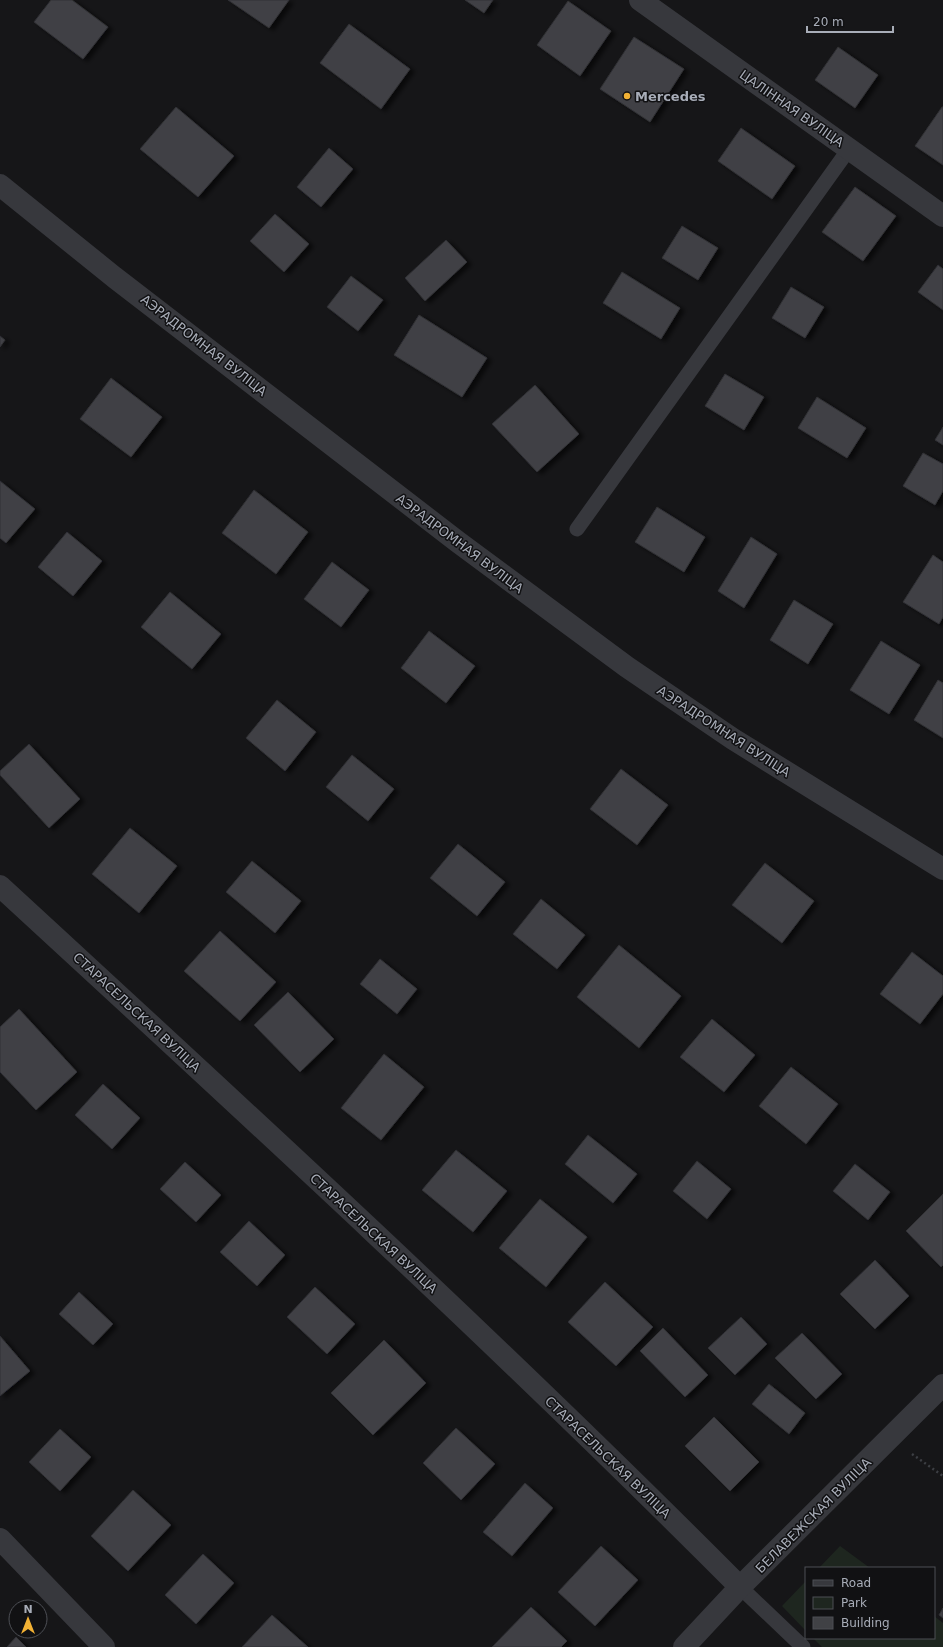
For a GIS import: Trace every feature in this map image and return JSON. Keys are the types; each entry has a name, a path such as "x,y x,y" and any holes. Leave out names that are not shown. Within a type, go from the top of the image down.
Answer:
{"street":[{"name":"ЦАЛІННАЯ ВУЛІЦА","path":"640,0 943,216"},
{"name":"АЭРАДРОМНАЯ ВУЛІЦА","path":"0,185 120,281 445,532 627,668 734,739 943,869"},
{"name":"СТАРАСЕЛЬСКАЯ ВУЛІЦА","path":"0,886 242,1108 562,1411 740,1587"},
{"name":"БЕЛАВЕЖСКАЯ ВУЛІЦА","path":"684,1647 740,1587 943,1385"},
{"path":"0,1539 104,1647"}],"lane":[{"path":"577,529 849,149"},
{"path":"740,1587 803,1647"}],"path":[{"path":"891,1438 943,1476"}],"green space":[{"path":"840,1546 869,1567 820,1567"},
{"path":"805,1582 805,1630 782,1606"},
{"path":"935,1617 943,1623 943,1647 822,1647 814,1639 935,1639"}],"building":[{"path":"51,0 72,0 108,27 83,59 34,22"},
{"path":"228,0 289,0 269,28"},
{"path":"465,0 493,0 484,13"},
{"path":"568,1 611,31 580,76 537,45"},
{"path":"349,24 410,69 381,109 320,63"},
{"path":"634,37 684,69 650,122 600,89"},
{"path":"838,47 878,75 855,108 815,80"},
{"path":"176,107 234,156 198,197 140,149"},
{"path":"943,107 943,165 915,146"},
{"path":"741,128 795,166 772,199 718,161"},
{"path":"329,148 353,169 321,207 297,187"},
{"path":"855,187 896,216 863,261 822,232"},
{"path":"275,214 309,244 284,272 250,241"},
{"path":"682,226 718,248 698,280 662,258"},
{"path":"446,240 467,262 425,301 405,278"},
{"path":"938,265 943,269 943,310 918,292"},
{"path":"622,272 680,308 661,339 603,303"},
{"path":"351,276 383,300 358,331 327,307"},
{"path":"791,287 824,307 805,338 772,318"},
{"path":"419,315 487,358 462,397 394,355"},
{"path":"0,336 5,340 0,347"},
{"path":"725,374 764,397 744,430 705,406"},
{"path":"111,378 162,417 131,457 80,419"},
{"path":"535,385 579,434 537,472 492,424"},
{"path":"817,397 866,428 847,458 798,428"},
{"path":"943,427 943,445 935,440"},
{"path":"923,453 943,464 943,491 935,505 903,486"},
{"path":"0,481 35,509 6,543 0,538"},
{"path":"254,490 308,532 276,574 222,533"},
{"path":"657,507 705,537 684,572 635,542"},
{"path":"67,532 102,561 73,596 38,567"},
{"path":"751,537 777,554 744,608 718,591"},
{"path":"933,555 943,562 943,617 939,624 903,602"},
{"path":"332,562 369,590 341,627 304,599"},
{"path":"170,592 221,634 192,669 141,627"},
{"path":"794,600 833,624 808,664 770,640"},
{"path":"429,631 475,666 446,703 401,668"},
{"path":"881,641 920,665 889,714 850,690"},
{"path":"938,680 943,683 943,738 914,720"},
{"path":"277,700 316,732 285,771 246,738"},
{"path":"29,744 80,799 49,828 0,775 0,771"},
{"path":"352,755 394,789 368,821 326,787"},
{"path":"621,769 668,805 637,845 590,809"},
{"path":"130,828 177,866 139,913 92,874"},
{"path":"458,844 505,882 477,916 430,878"},
{"path":"252,861 301,901 275,933 226,892"},
{"path":"765,863 814,901 782,943 732,905"},
{"path":"541,899 585,935 557,969 513,934"},
{"path":"220,931 276,982 240,1021 184,971"},
{"path":"619,945 681,996 639,1048 577,997"},
{"path":"912,952 943,976 943,994 920,1024 880,994"},
{"path":"380,959 417,989 397,1014 360,984"},
{"path":"288,992 334,1039 300,1072 254,1025"},
{"path":"19,1009 77,1072 36,1110 0,1072 0,1027"},
{"path":"712,1019 755,1055 724,1092 680,1057"},
{"path":"384,1054 424,1087 381,1140 341,1108"},
{"path":"791,1067 838,1104 806,1144 759,1106"},
{"path":"103,1084 140,1118 112,1149 75,1115"},
{"path":"588,1135 637,1174 613,1203 565,1164"},
{"path":"456,1150 507,1191 473,1232 422,1190"},
{"path":"697,1161 731,1189 707,1219 673,1191"},
{"path":"185,1162 221,1195 196,1222 160,1189"},
{"path":"855,1164 890,1192 868,1220 833,1191"},
{"path":"943,1194 943,1265 941,1267 906,1231"},
{"path":"540,1199 587,1237 546,1287 499,1248"},
{"path":"249,1221 285,1255 257,1286 220,1252"},
{"path":"875,1260 909,1296 875,1329 840,1294"},
{"path":"605,1282 653,1327 616,1366 568,1322"},
{"path":"315,1287 355,1324 327,1354 287,1317"},
{"path":"79,1292 113,1324 93,1345 59,1314"},
{"path":"741,1317 767,1344 735,1375 708,1348"},
{"path":"663,1328 708,1375 685,1397 640,1351"},
{"path":"802,1333 842,1374 816,1399 775,1358"},
{"path":"0,1336 30,1371 0,1396"},
{"path":"384,1340 426,1383 373,1435 331,1393"},
{"path":"769,1384 805,1413 789,1434 752,1404"},
{"path":"714,1417 759,1462 730,1491 685,1446"},
{"path":"456,1428 495,1464 461,1500 423,1463"},
{"path":"60,1429 91,1457 60,1491 29,1462"},
{"path":"525,1483 553,1508 512,1556 483,1532"},
{"path":"133,1490 171,1525 128,1571 91,1536"},
{"path":"601,1546 638,1580 595,1626 558,1592"},
{"path":"203,1554 234,1583 196,1624 165,1595"},
{"path":"531,1607 567,1641 561,1647 492,1647"},
{"path":"943,1608 943,1618 939,1615"},
{"path":"272,1615 308,1647 242,1647"},
{"path":"14,1639 18,1639 26,1647 7,1647"}],"place":[{"name":"Mercedes","path":"627,96"}]}
